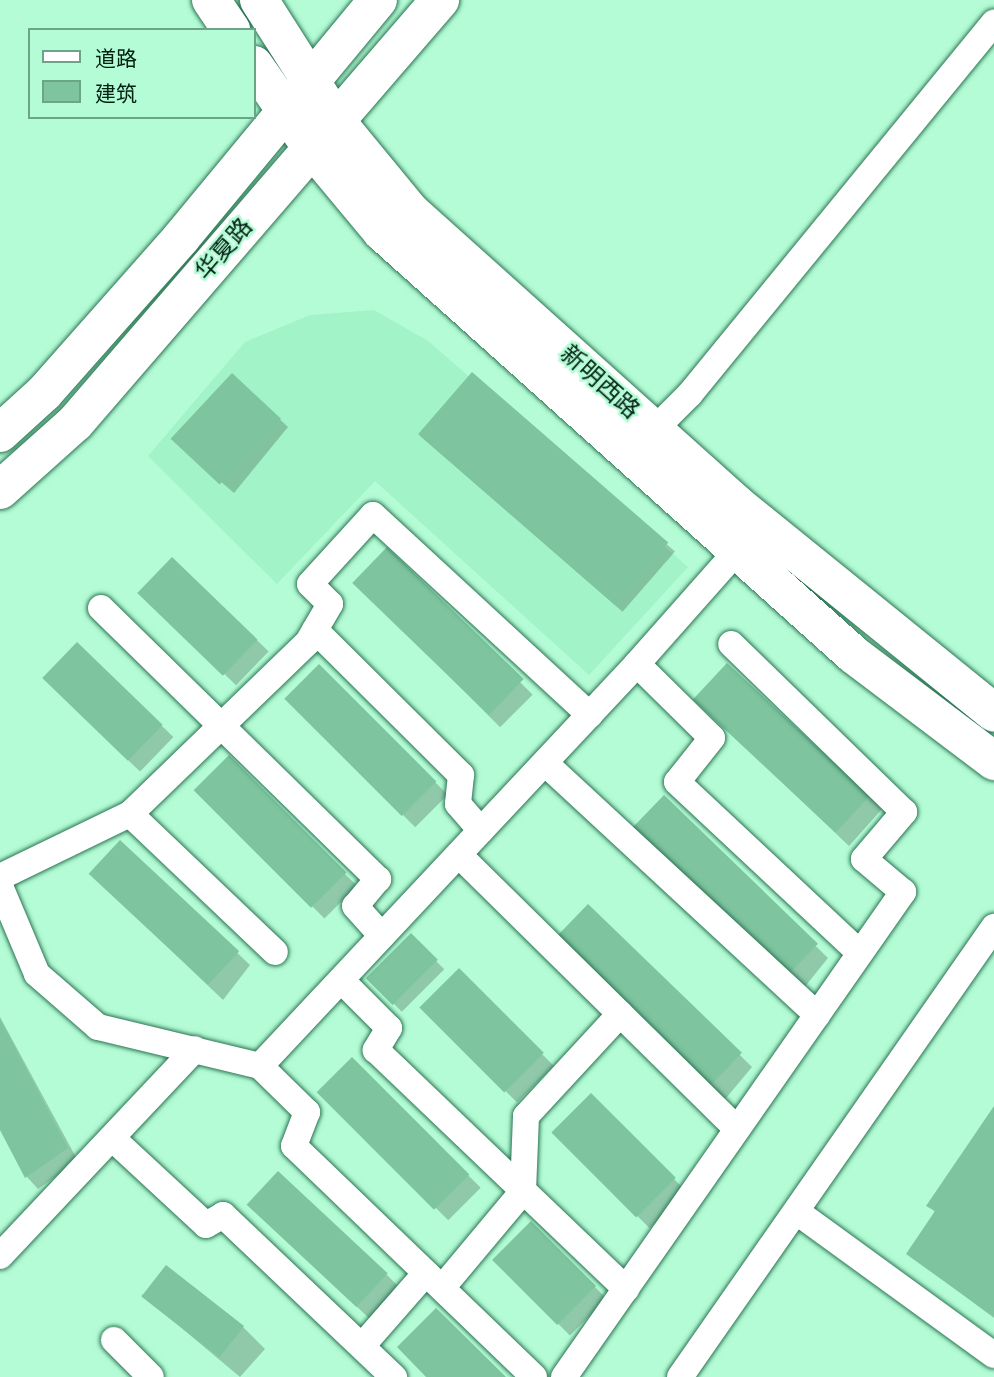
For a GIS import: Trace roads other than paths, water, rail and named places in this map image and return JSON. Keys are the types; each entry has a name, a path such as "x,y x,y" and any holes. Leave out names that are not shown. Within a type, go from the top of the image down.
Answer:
{"street":[{"path":"211,0 230,28"},
{"name":"新明西路","path":"259,0 310,78 324,134 382,232 854,655 994,761"},
{"name":"华夏路","path":"0,433 44,393 181,237 283,110 378,0"},
{"name":"华夏路","path":"0,490 75,423 440,0"},
{"path":"653,431 691,394 994,22"},
{"name":"新明西路","path":"256,68 283,110 324,134 653,431 892,635 994,713"},
{"path":"0,877 130,814 308,642 330,604 310,584 373,515 590,715"},
{"path":"260,1066 590,715 736,552"},
{"path":"102,608 378,879 355,906 382,936"},
{"path":"315,630 460,775 458,804 481,830"},
{"path":"564,1377 902,892 864,859 904,812 731,644"},
{"path":"637,664 712,738 677,782 860,953"},
{"path":"545,763 817,1015"},
{"path":"130,814 275,952"},
{"path":"458,855 737,1129"},
{"path":"0,886 8,925 37,974 98,1027 260,1066 307,1112 294,1146 534,1377"},
{"path":"680,1377 994,927"},
{"path":"341,979 389,1028 376,1050 626,1289"},
{"path":"362,1346 434,1281 523,1191 526,1116 620,1014"},
{"path":"0,1256 195,1049"},
{"path":"112,1138 206,1225 223,1215 394,1377"},
{"path":"797,1212 994,1355"},
{"path":"114,1340 151,1377"}]}
